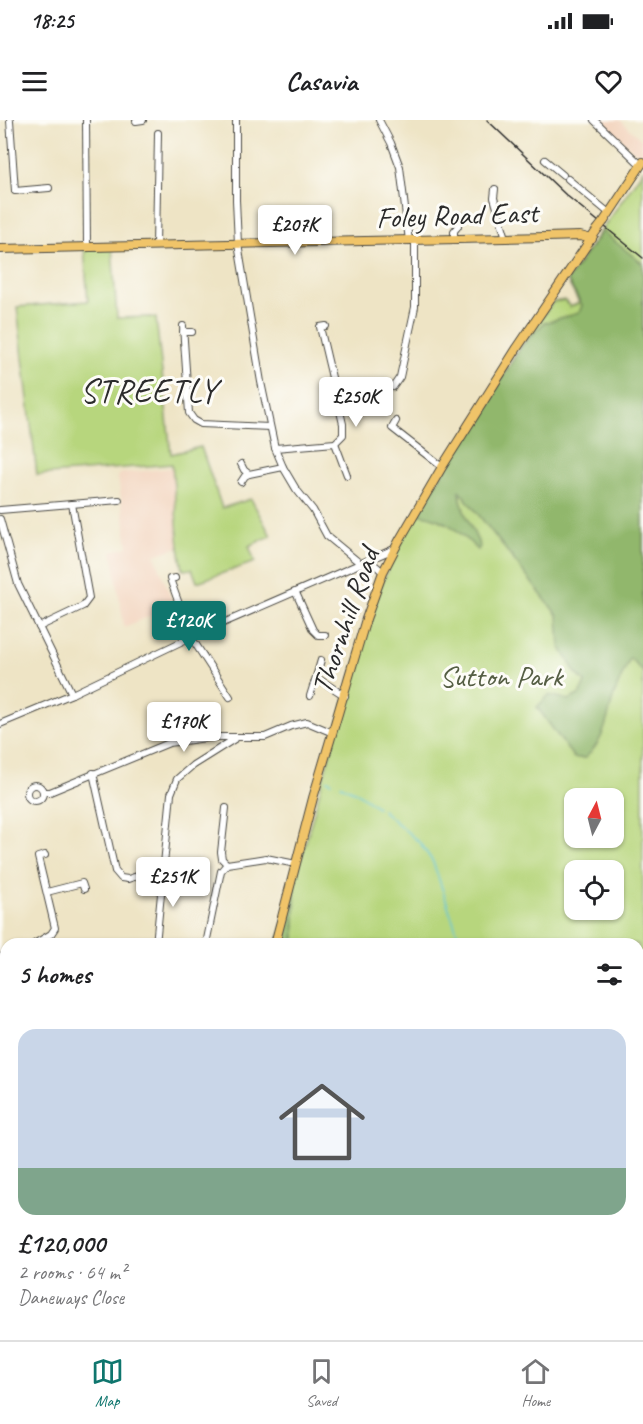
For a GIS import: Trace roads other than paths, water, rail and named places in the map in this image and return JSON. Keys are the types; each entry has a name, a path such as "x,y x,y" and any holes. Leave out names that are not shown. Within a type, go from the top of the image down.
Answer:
{"main road":[{"name":"Thornhill Road","path":"277,938 313,798 366,619 383,572 442,467 517,348 642,163"},
{"name":"Foley Road East","path":"0,249 580,236 592,239"}],"street":[{"path":"10,120 15,191"},
{"path":"86,120 87,246"},
{"path":"136,121 145,120"},
{"path":"236,120 238,244 275,448 283,467 296,489 313,510 327,536 361,564"},
{"path":"379,120 400,167 412,241 415,307 400,377 394,382"},
{"path":"594,120 642,163"},
{"path":"156,246 160,138"},
{"path":"545,160 609,213"},
{"path":"6,192 45,186"},
{"path":"495,189 494,198 506,238"},
{"path":"454,240 458,215"},
{"path":"275,448 336,443 340,440 344,430 320,327"},
{"path":"192,332 183,329 189,413 194,420 201,424 270,427"},
{"path":"396,421 392,428 442,467"},
{"path":"336,443 347,475"},
{"path":"241,464 243,470 249,474"},
{"path":"241,482 249,474 283,467"},
{"path":"0,510 118,500"},
{"path":"39,627 83,606 89,598 72,504"},
{"path":"0,519 18,584 72,694"},
{"path":"0,724 72,694 191,637 394,549"},
{"path":"369,560 383,572"},
{"path":"175,578 170,579 191,637 230,697"},
{"path":"296,593 314,630 318,635 325,635"},
{"path":"310,696 321,660"},
{"path":"316,677 345,696"},
{"path":"217,694 225,688"},
{"path":"43,792 50,792 169,743 214,737 265,737 291,726 308,722 333,733"},
{"path":"157,938 171,794 177,779 193,765 237,737"},
{"path":"93,773 115,871 121,878 128,879 165,867"},
{"path":"226,808 227,825 221,852 226,864"},
{"path":"44,938 56,928 38,857 45,855"},
{"path":"207,938 222,886 221,871 226,864 266,858 296,864"},
{"path":"47,892 82,884 84,889"},
{"path":"211,920 219,922"}],"waterway":[{"path":"327,780 332,782"},
{"path":"341,785 356,792 377,807"},
{"path":"382,810 420,843 433,862 459,938"}],"railway":[{"path":"487,120 566,195 643,258"}],"district":[{"name":"STREETLY","path":"149,390"}],"park label":[{"name":"Sutton Park","path":"501,676"}]}
